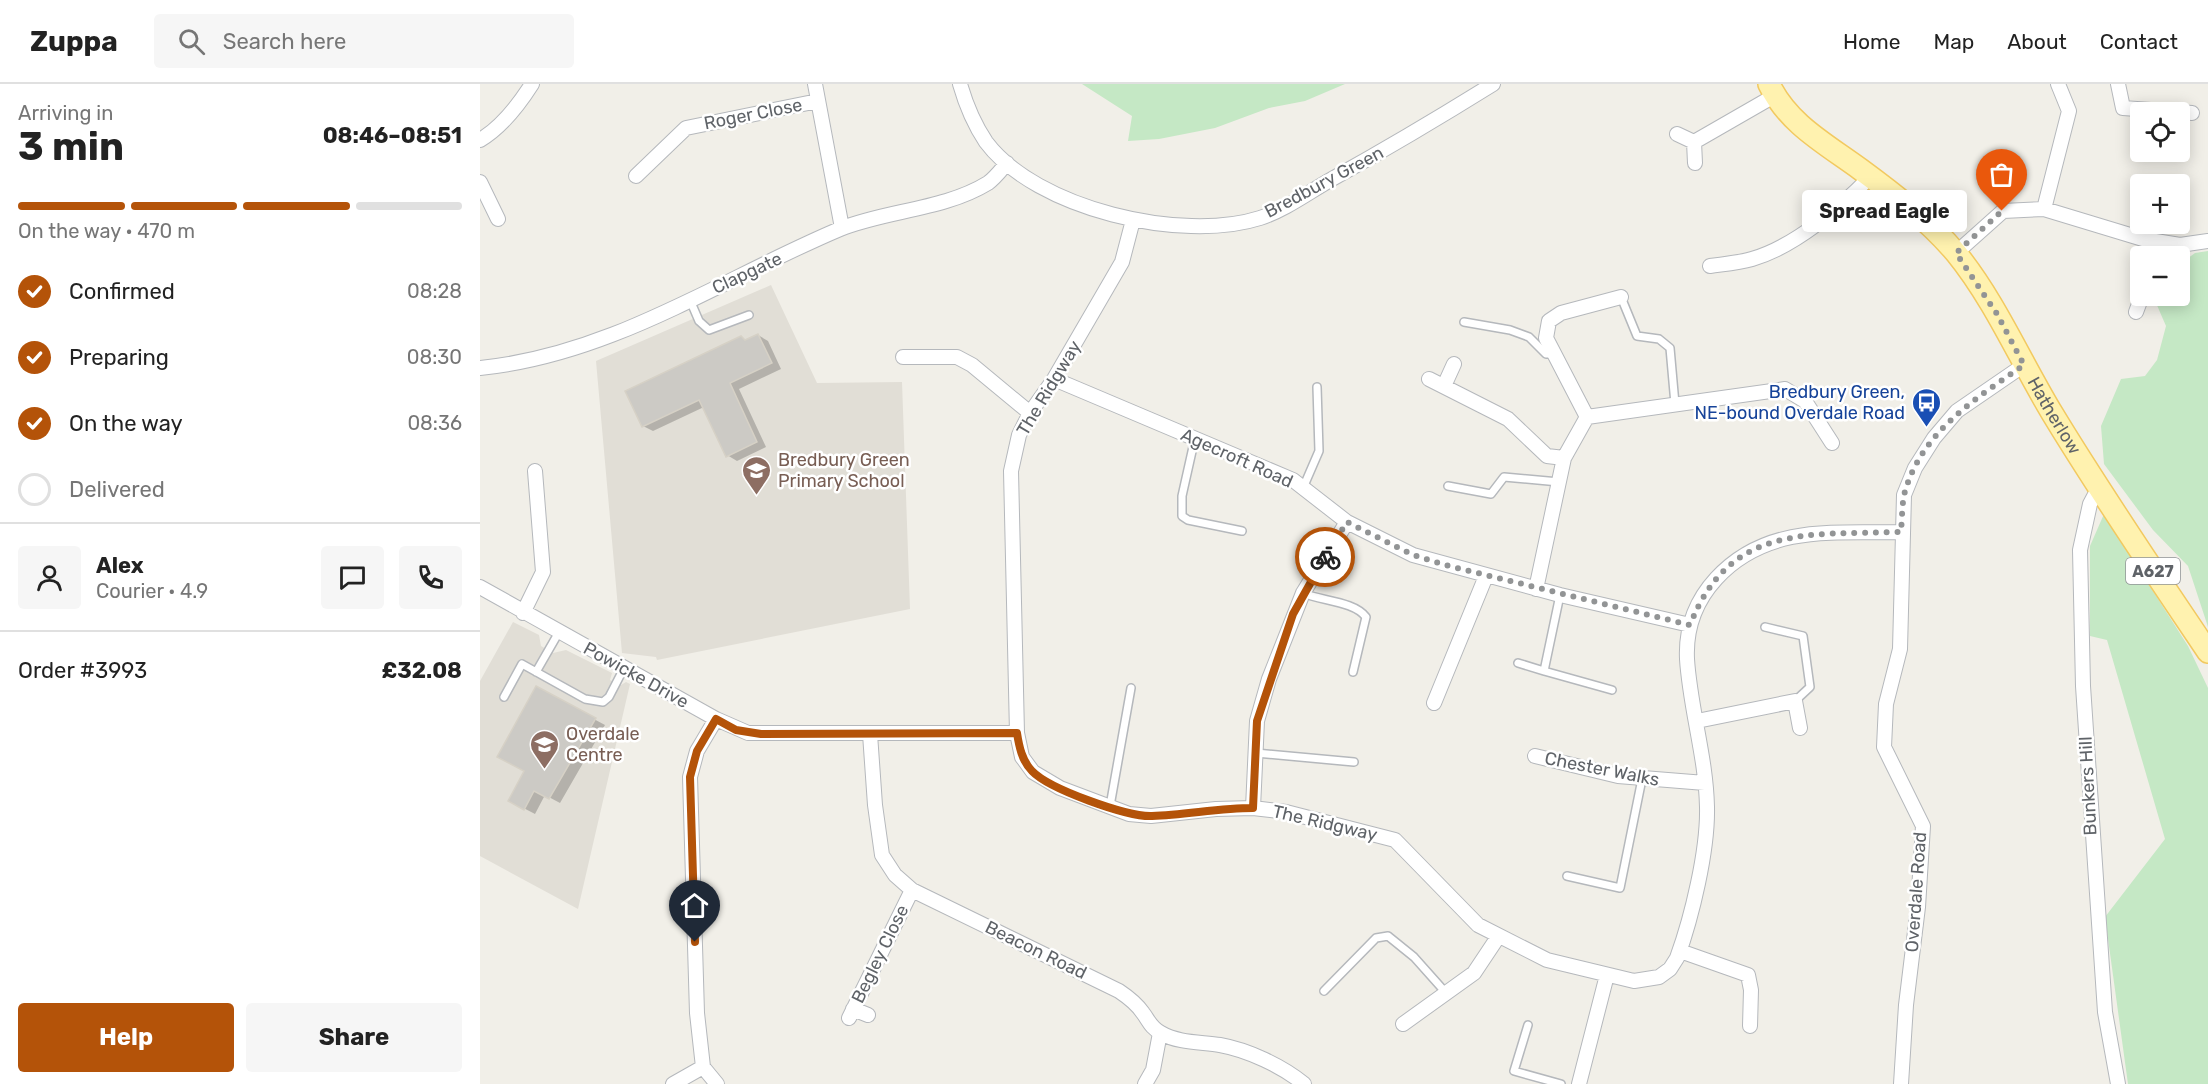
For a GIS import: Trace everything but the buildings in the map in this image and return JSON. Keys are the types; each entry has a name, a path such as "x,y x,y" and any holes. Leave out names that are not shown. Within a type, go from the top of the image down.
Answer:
{"main road":[{"name":"Hatherlow","path":"1771,90 1806,132 1870,177 1919,216 1956,253 1997,314 2024,365 2098,489"},
{"name":"A627","path":"2098,489 2208,652"}],"street":[{"path":"480,140 494,132 519,104 532,84"},
{"path":"815,84 842,228"},
{"name":"Bredbury Green","path":"960,84 968,110 987,142 1007,163 1045,189 1133,220 1180,225 1220,224 1260,218 1423,128 1493,84"},
{"path":"2043,209 2069,111 2058,84"},
{"path":"2118,84 2123,108 2192,113"},
{"path":"1694,142 1771,90"},
{"name":"Roger Close","path":"636,176 686,128 818,101"},
{"path":"1677,134 1694,142"},
{"path":"1694,142 1695,163"},
{"name":"Clapgate","path":"480,368 554,356 598,342 842,228 961,195 989,182 1007,163"},
{"path":"1710,266 1753,259 1779,246 1841,207 1870,177"},
{"path":"480,182 498,219"},
{"path":"1956,253 2002,211 2043,209 2143,239 2180,245 2208,241"},
{"name":"The Ridgway","path":"1133,220 1122,262 1019,435 1010,478 1017,733 1022,757 1033,772 1060,788 1129,814 1151,816 1253,808 1286,812 1395,840 1478,925 1498,937 1547,960 1634,981 1650,980 1670,969 1680,951 1706,831 1706,783 1688,660 1690,625 1705,591 1719,573 1740,557 1764,544 1794,537 1901,532"},
{"path":"1587,417 1546,338 1549,321 1561,313 1621,297"},
{"path":"2136,312 2138,306"},
{"path":"903,357 957,357 972,365 1030,414"},
{"path":"1444,386 1454,364"},
{"name":"Overdale Road","path":"1901,1084 1906,1005 1918,907 1923,826 1884,747 1886,704 1900,649 1901,532 1904,495 1915,468 1934,438 1958,411 2024,365"},
{"name":"Agecroft Road","path":"1054,379 1293,480 1347,522 1413,555 1536,589 1690,625"},
{"path":"1429,379 1508,419 1547,456 1564,458"},
{"path":"1587,417 1785,389 1805,401 1832,443"},
{"path":"1536,589 1564,458 1587,417"},
{"path":"523,613 543,572 535,471"},
{"name":"Bunkers Hill","path":"2098,489 2090,504 2080,550 2083,686 2105,1012 2118,1084"},
{"path":"1253,808 1257,721 1269,679 1303,593 1347,522"},
{"path":"1434,703 1486,576"},
{"name":"Powicke Drive","path":"480,587 716,719 748,733 1017,733"},
{"path":"1697,721 1795,701 1800,728"},
{"path":"716,719 697,751 690,777 697,1014 703,1067 717,1084"},
{"name":"Beacon Road","path":"870,734 875,805 882,855 895,875 912,890 1119,991 1133,1001 1150,1026 1160,1033"},
{"name":"Chester Walks","path":"1535,756 1618,776 1706,783"},
{"name":"Begley Close","path":"868,1015 851,1013 912,890"},
{"path":"1403,1024 1474,973 1498,937"},
{"path":"1680,951 1748,975 1751,998 1750,1026"},
{"path":"1579,1084 1607,975"},
{"path":"1145,1084 1153,1070 1160,1033 1173,1039 1224,1046 1245,1053 1287,1072 1304,1084"},
{"path":"673,1084 703,1067"}],"lane":[{"path":"1621,297 1637,336 1659,339 1670,348 1675,404"},
{"path":"690,300 699,321 709,330 749,315"},
{"path":"1464,322 1510,330 1529,337 1546,354 1554,354"},
{"path":"1303,488 1319,451 1317,387"},
{"path":"1195,438 1182,496 1182,516 1188,520 1242,531"},
{"path":"1448,486 1491,495 1504,477 1559,482"},
{"path":"1303,593 1319,600 1358,609 1366,617 1353,672"},
{"path":"1544,671 1560,595"},
{"path":"1766,627 1803,636 1810,687 1795,701"},
{"path":"536,672 559,632"},
{"path":"1518,663 1612,690"},
{"path":"504,697 522,664 596,703 603,702 609,697 624,668"},
{"path":"1110,807 1131,688"},
{"path":"1256,753 1354,762"},
{"path":"1567,876 1620,888 1642,778"},
{"path":"1324,991 1376,938 1388,936 1414,957 1447,994"},
{"path":"1528,1025 1514,1071 1561,1084"}],"shaded area":[{"name":"Bredbury Green Primary School","path":"771,285 817,383 902,382 910,609 657,660 656,657 622,653 596,361"},
{"name":"Overdale Centre","path":"513,622 539,635 541,646 553,653 566,650 612,673 610,680 621,685 626,682 630,684 578,909 480,856 480,681"}],"green space":[{"path":"1082,84 1345,84 1305,101 1269,108 1215,128 1159,139 1128,141 1132,116"},
{"path":"2208,251 2208,627 2188,566 2153,530 2104,464 2101,426 2121,379 2145,376 2157,360 2166,326 2157,306 2190,306 2190,257 2195,253"},
{"path":"2104,514 2188,646 2208,688 2208,1084 2128,1084 2105,917 2165,839 2107,640 2090,636 2090,546"}],"way so far":[{"path":"1325,557 1347,522 1413,555 1449,566 1690,625 1705,591 1719,573 1740,557 1764,544 1794,537 1901,532 1904,495 1915,468 1934,438 1958,411 2024,365 1997,314 1956,253 2002,211"}],"place":[{"name":"Spread Eagle","path":"2002,211"},
{"name":"Bredbury Green, NE-bound Overdale Road","path":"1926,428"},
{"name":"Bredbury Green Primary School","path":"757,496"},
{"name":"Overdale Centre","path":"545,770"}],"route":[{"path":"695,942 690,777 697,751 716,719 736,730 761,734 1017,733 1022,757 1033,772 1060,788 1129,814 1151,816 1216,809 1253,808 1257,721 1269,679 1293,614 1325,557"}]}
